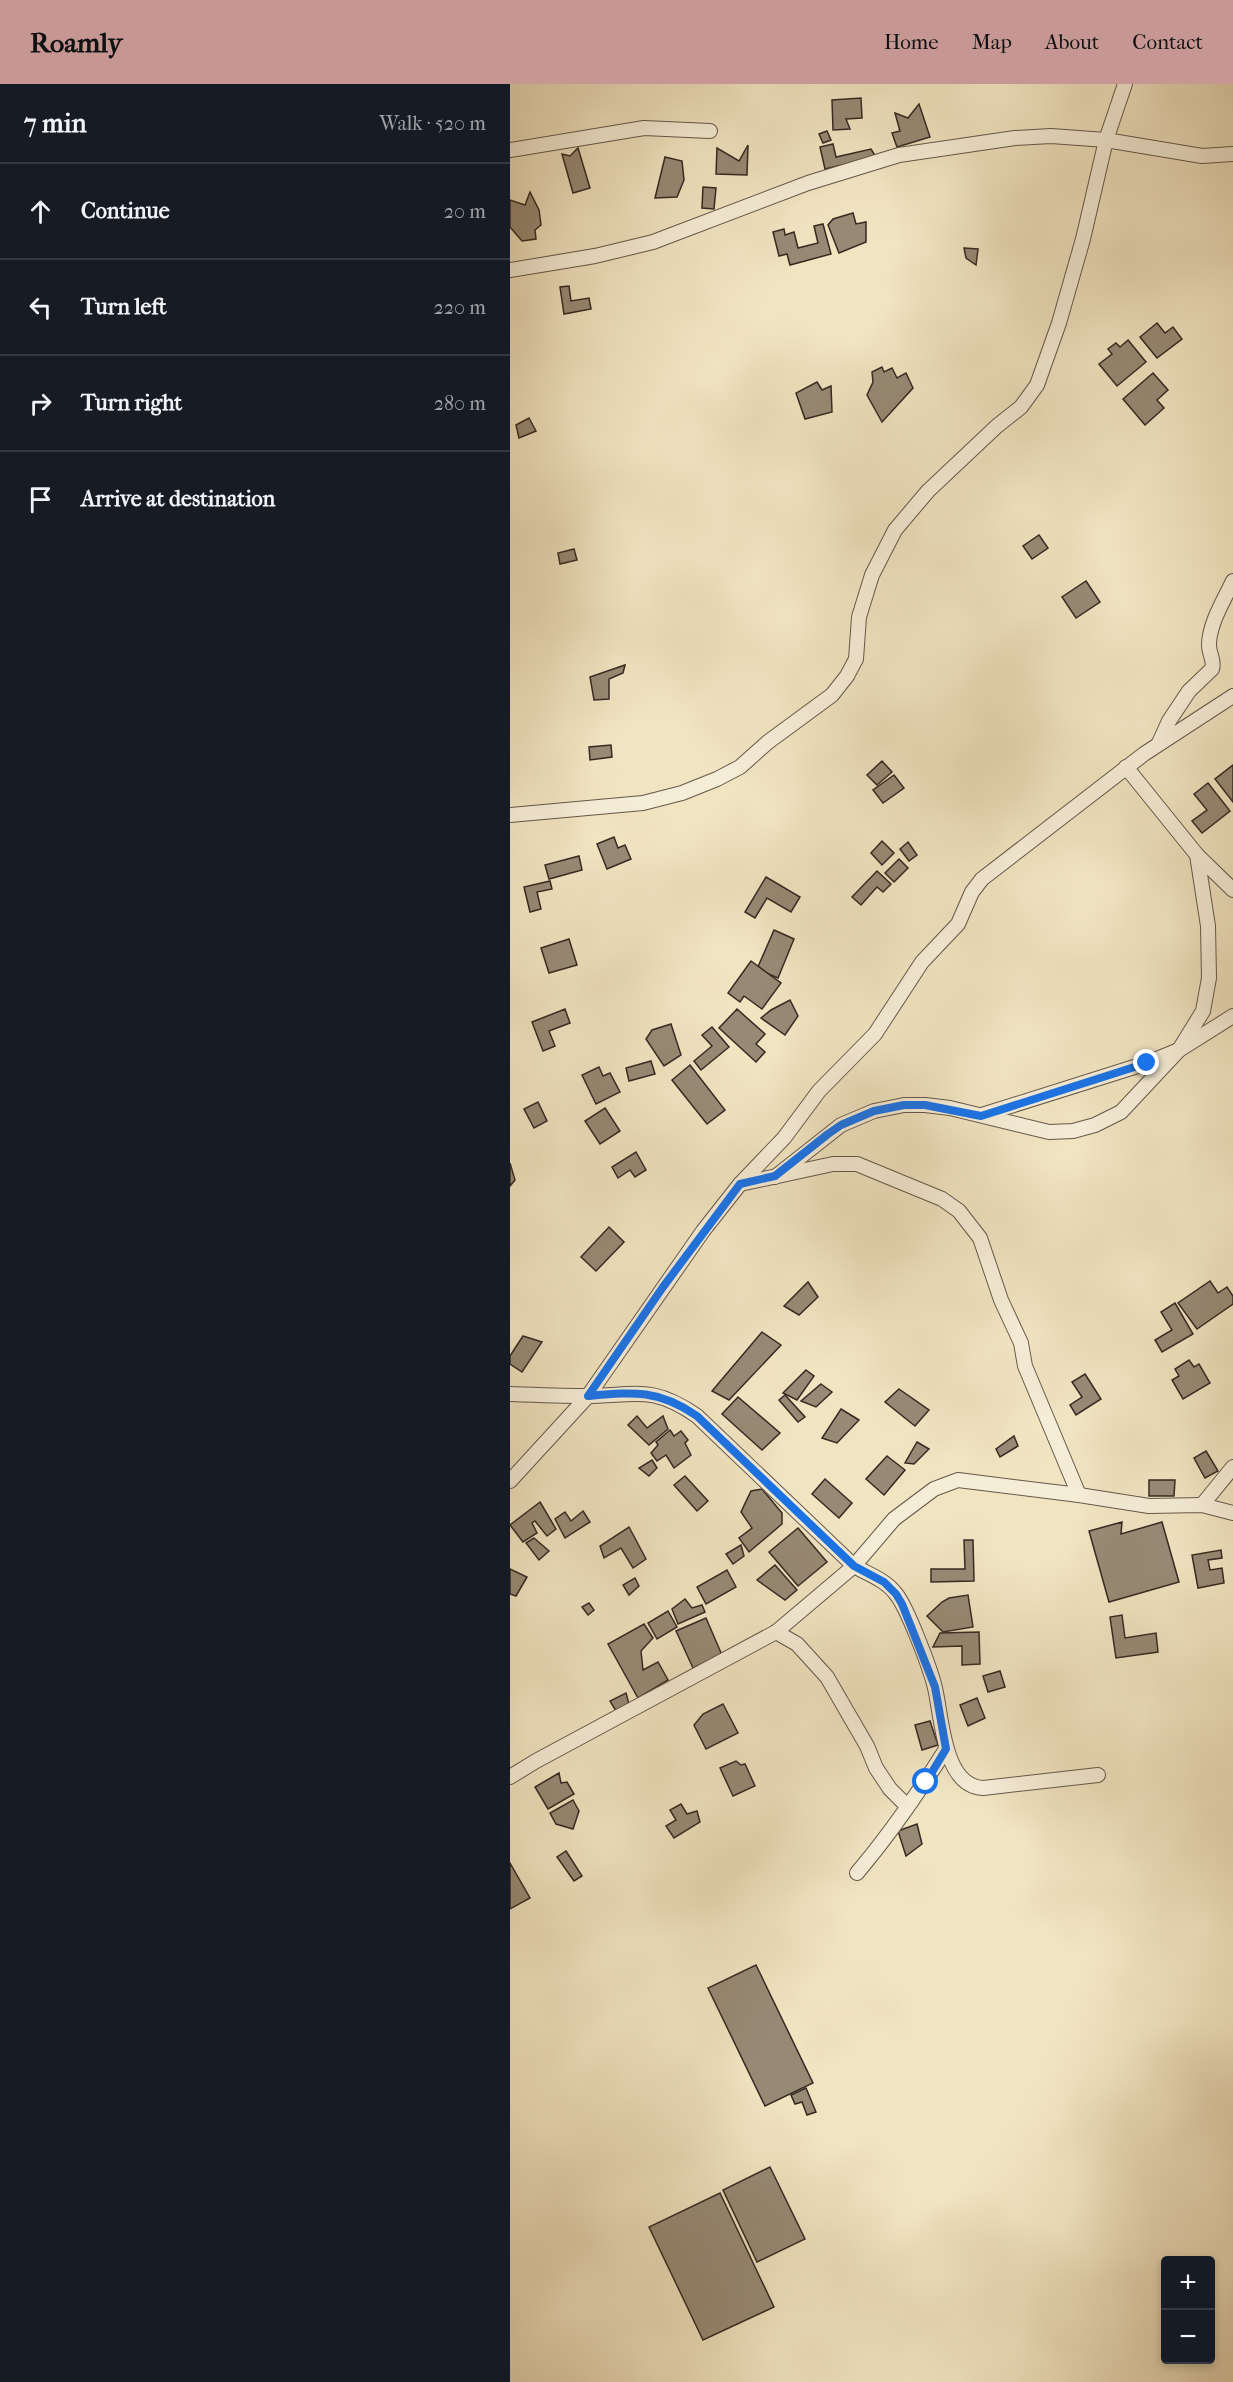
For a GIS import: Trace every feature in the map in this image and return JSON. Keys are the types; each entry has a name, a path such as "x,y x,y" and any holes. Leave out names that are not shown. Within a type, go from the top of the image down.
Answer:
{"street":[{"path":"510,815 643,803 682,793 740,767 768,742 832,695 847,676 856,659 859,617 872,575 894,531 928,491 997,426 1021,407 1037,385 1059,322 1083,239 1106,140 1125,84"},
{"path":"510,150 644,128 710,131"},
{"path":"510,270 595,256 653,242 808,183 899,155 1015,138 1051,136 1106,140 1202,156 1233,154"},
{"path":"1159,743 1169,721 1189,691 1214,665 1209,646 1212,632 1233,581"},
{"path":"510,1481 588,1396 683,1259 740,1184 784,1138 819,1091 875,1034 921,962 958,924 972,892 982,879 1126,767 1233,696"},
{"path":"1126,767 1197,855 1233,890"},
{"path":"775,1176 828,1134 848,1122 874,1111 904,1105 925,1105 1049,1132 1073,1131 1095,1125 1121,1112 1179,1050 1203,1011 1209,978 1207,915 1197,855"},
{"path":"981,1116 1122,1073 1179,1050 1233,1016"},
{"path":"740,1184 833,1164 857,1164 942,1199 959,1211 981,1238 1001,1300 1021,1343 1025,1366 1079,1495"},
{"path":"510,1394 588,1396 625,1393 657,1395 679,1404 697,1416 854,1566 884,1582 896,1594 935,1687 946,1749 958,1773 974,1788 1098,1775"},
{"path":"1202,1505 1233,1467"},
{"path":"510,1778 536,1761 776,1632 854,1566 894,1519 934,1489 947,1483 958,1480 1149,1506 1202,1505 1233,1513"},
{"path":"776,1632 797,1644 827,1677 867,1746 876,1768 890,1789 907,1806"},
{"path":"857,1873 877,1849 946,1749"}],"building":[{"path":"861,98 862,118 846,119 850,129 833,130 832,100"},
{"path":"919,104 930,137 897,147 892,133 900,131 895,113 908,118"},
{"path":"827,131 831,140 823,143 819,134"},
{"path":"833,144 836,157 871,149 876,157 825,169 820,147"},
{"path":"748,145 747,175 716,174 717,148 739,161"},
{"path":"578,148 590,188 573,193 562,154 570,156"},
{"path":"665,157 682,161 684,180 677,197 655,198"},
{"path":"703,187 716,188 714,209 702,208"},
{"path":"530,192 539,210 541,225 535,230 536,239 522,241 510,227 510,200 525,205"},
{"path":"853,213 856,224 866,222 866,242 839,253 828,225 833,219"},
{"path":"823,224 831,254 790,265 787,254 779,256 773,232 784,229 785,235 794,232 798,248 818,243 814,226"},
{"path":"964,248 978,249 976,265 966,258"},
{"path":"569,286 571,301 589,298 591,309 564,314 560,287"},
{"path":"1157,323 1165,333 1173,327 1182,339 1157,358 1140,337"},
{"path":"1128,340 1146,362 1117,386 1099,364 1112,354 1108,349 1116,343 1120,347"},
{"path":"882,367 884,372 892,368 897,378 906,373 913,388 882,422 867,395 873,382 872,372"},
{"path":"1153,373 1168,390 1157,400 1164,408 1145,425 1123,399"},
{"path":"817,382 822,390 831,386 832,412 805,419 796,393"},
{"path":"529,418 536,431 519,438 516,425"},
{"path":"1039,535 1048,548 1032,559 1023,546"},
{"path":"574,549 577,560 560,564 558,553"},
{"path":"1086,581 1100,602 1076,618 1062,597"},
{"path":"625,665 623,673 609,679 609,699 594,700 590,677"},
{"path":"611,745 612,757 590,760 589,747"},
{"path":"882,761 892,772 877,785 867,775"},
{"path":"1233,765 1233,802 1215,779"},
{"path":"894,775 904,788 883,803 873,790"},
{"path":"1208,783 1230,811 1202,833 1192,821 1207,810 1194,794"},
{"path":"614,837 618,848 625,845 631,859 607,869 597,844"},
{"path":"882,841 894,853 882,865 871,853"},
{"path":"908,842 917,855 909,861 900,849"},
{"path":"579,856 582,870 549,879 545,865"},
{"path":"899,859 908,868 894,882 885,873"},
{"path":"877,871 891,884 883,892 877,887 861,905 852,897"},
{"path":"766,877 800,897 791,912 767,898 755,918 745,912"},
{"path":"550,881 552,889 537,892 541,909 530,912 524,887"},
{"path":"774,930 794,939 778,978 757,969"},
{"path":"569,939 577,965 549,973 541,948"},
{"path":"751,961 781,983 762,1009 744,996 740,1002 728,993"},
{"path":"790,1000 798,1016 785,1035 761,1018"},
{"path":"565,1009 570,1023 549,1031 555,1046 543,1051 532,1022"},
{"path":"737,1009 765,1034 756,1044 765,1052 756,1062 719,1028"},
{"path":"671,1024 681,1055 664,1066 646,1039 652,1030"},
{"path":"712,1027 729,1047 701,1070 694,1061 712,1046 702,1035"},
{"path":"651,1061 655,1074 629,1081 626,1068"},
{"path":"690,1065 725,1110 707,1124 672,1080"},
{"path":"599,1067 603,1076 610,1073 620,1092 596,1104 582,1075"},
{"path":"538,1102 547,1121 534,1128 524,1109"},
{"path":"605,1108 620,1131 600,1144 585,1121"},
{"path":"636,1152 646,1170 635,1177 630,1170 618,1178 612,1167"},
{"path":"510,1163 515,1180 510,1186"},
{"path":"609,1227 624,1242 596,1271 581,1257"},
{"path":"1210,1281 1218,1293 1227,1287 1233,1296 1233,1304 1197,1329 1178,1303"},
{"path":"808,1282 818,1297 799,1315 784,1306"},
{"path":"1175,1303 1193,1334 1162,1352 1155,1340 1172,1330 1161,1312"},
{"path":"762,1332 781,1345 729,1400 712,1391"},
{"path":"523,1336 542,1342 522,1372 510,1364 510,1356"},
{"path":"1189,1360 1194,1367 1199,1364 1210,1383 1183,1399 1172,1380 1179,1376 1175,1369"},
{"path":"806,1370 814,1376 797,1400 783,1393"},
{"path":"1085,1374 1101,1399 1076,1415 1070,1405 1082,1397 1072,1382"},
{"path":"821,1384 832,1392 816,1407 801,1401"},
{"path":"899,1389 929,1410 915,1426 885,1402"},
{"path":"785,1395 805,1417 798,1422 779,1400"},
{"path":"738,1397 780,1433 762,1450 722,1414"},
{"path":"841,1409 859,1420 837,1443 822,1438"},
{"path":"637,1416 647,1428 663,1416 668,1429 649,1445 628,1425"},
{"path":"670,1430 674,1436 681,1431 688,1440 685,1443 691,1455 674,1468 666,1455 657,1461 651,1453 658,1445 656,1442"},
{"path":"1014,1436 1018,1446 1000,1457 996,1449"},
{"path":"917,1442 929,1449 914,1464 905,1463"},
{"path":"1206,1451 1218,1471 1205,1478 1194,1458"},
{"path":"887,1456 905,1470 884,1495 866,1479"},
{"path":"652,1460 657,1468 649,1476 639,1468"},
{"path":"685,1476 708,1501 697,1511 674,1485"},
{"path":"825,1479 852,1503 839,1518 812,1494"},
{"path":"1149,1480 1175,1480 1174,1496 1149,1496"},
{"path":"762,1489 782,1513 782,1524 749,1552 739,1538 752,1528 741,1512 751,1491"},
{"path":"540,1502 556,1529 547,1536 535,1521 532,1523 537,1533 523,1542 510,1525"},
{"path":"583,1511 590,1522 565,1538 555,1519 565,1512 571,1521"},
{"path":"1122,1522 1121,1534 1162,1522 1179,1582 1109,1602 1089,1531"},
{"path":"629,1527 646,1559 633,1568 621,1548 604,1558 600,1546"},
{"path":"798,1528 827,1562 798,1586 769,1552"},
{"path":"534,1538 549,1551 539,1560 526,1543"},
{"path":"964,1540 973,1540 974,1581 931,1582 931,1569 965,1569"},
{"path":"741,1545 744,1556 733,1564 726,1554"},
{"path":"1221,1550 1222,1558 1208,1560 1210,1570 1222,1568 1224,1583 1198,1588 1192,1555"},
{"path":"775,1565 797,1590 785,1600 757,1580"},
{"path":"510,1569 527,1577 516,1596 510,1594"},
{"path":"727,1570 736,1587 706,1604 697,1587"},
{"path":"635,1578 639,1586 629,1595 623,1585"},
{"path":"968,1595 973,1627 943,1632 927,1616 949,1598"},
{"path":"685,1599 692,1608 702,1605 705,1612 678,1624 672,1609"},
{"path":"589,1603 594,1610 588,1615 582,1607"},
{"path":"668,1611 677,1627 657,1639 648,1623"},
{"path":"1122,1615 1125,1638 1156,1633 1158,1652 1116,1658 1110,1617"},
{"path":"706,1618 722,1655 693,1668 676,1631"},
{"path":"644,1624 653,1638 641,1651 643,1670 658,1662 668,1680 638,1698 608,1644"},
{"path":"979,1632 980,1664 962,1665 962,1646 933,1647 940,1633"},
{"path":"1000,1671 1005,1687 988,1692 983,1676"},
{"path":"626,1693 629,1704 616,1711 610,1701"},
{"path":"977,1698 985,1718 968,1726 960,1705"},
{"path":"723,1704 738,1733 706,1749 694,1725 703,1714"},
{"path":"930,1721 938,1745 922,1750 915,1725"},
{"path":"736,1761 741,1765 745,1764 755,1786 733,1796 720,1768"},
{"path":"559,1773 561,1783 567,1782 574,1794 548,1809 535,1787"},
{"path":"573,1800 579,1811 573,1829 556,1824 550,1813"},
{"path":"681,1804 687,1814 697,1811 700,1822 674,1838 666,1826 676,1820 670,1810"},
{"path":"917,1824 922,1844 906,1856 898,1831"},
{"path":"566,1851 582,1876 574,1881 557,1857"},
{"path":"510,1863 530,1898 510,1909"},
{"path":"756,1965 813,2083 765,2106 708,1988"},
{"path":"806,2088 816,2112 807,2115 802,2102 795,2104 791,2095"},
{"path":"770,2167 805,2239 757,2262 723,2190"},
{"path":"720,2193 774,2307 703,2340 649,2227"}],"route":[{"path":"926,1782 946,1749 932,1676 896,1594 884,1582 854,1566 713,1435 697,1416 679,1404 657,1395 625,1393 588,1396 663,1287 740,1184 775,1176 841,1125 874,1111 904,1105 925,1105 950,1108 981,1116 1122,1073 1147,1063"}]}
